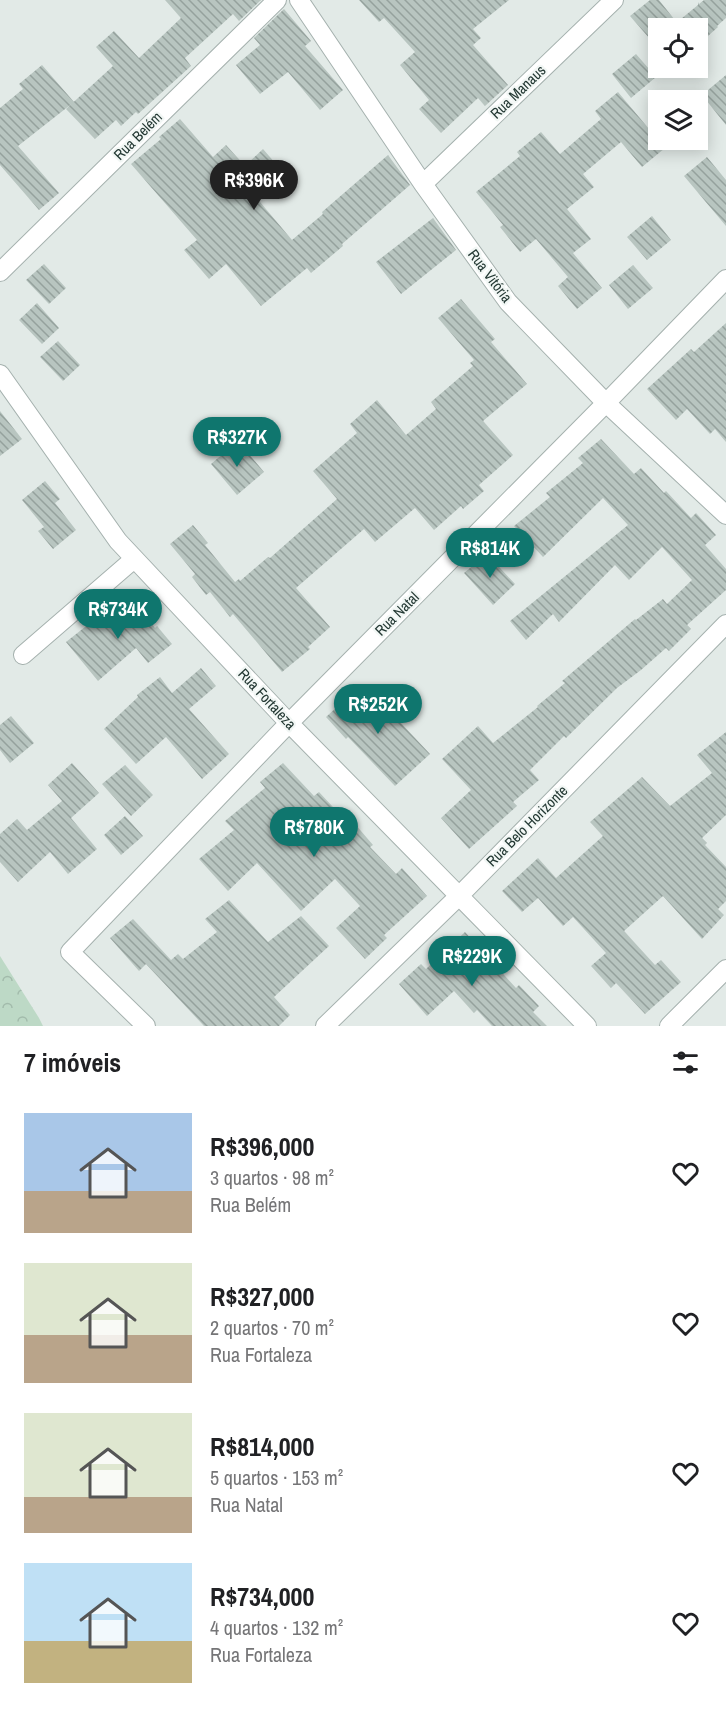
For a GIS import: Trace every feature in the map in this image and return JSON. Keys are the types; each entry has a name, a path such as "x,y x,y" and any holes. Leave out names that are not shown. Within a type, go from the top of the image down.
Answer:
{"street":[{"name":"Rua Belém","path":"0,272 277,0"},
{"name":"Rua Vitória","path":"299,0 423,184 508,302 606,403 726,515"},
{"name":"Rua Manaus","path":"423,184 614,0"},
{"name":"Rua Natal","path":"146,1026 70,952 289,723 726,279"},
{"name":"Rua Fortaleza","path":"0,374 118,541 134,559 289,723 587,1026"},
{"path":"23,655 134,559"},
{"name":"Rua Belo Horizonte","path":"326,1026 459,896 726,624"},
{"path":"669,1026 726,969"}],"green space":[{"path":"0,956 39,1018 43,1026 0,1026"}],"building":[{"path":"165,0 261,0 239,21 233,14 185,58 191,66 138,114 136,112 121,126 116,120 95,139 66,109 113,66 96,47 114,31 139,58 181,18"},
{"path":"359,0 509,0 473,29 481,38 473,45 508,85 485,106 478,98 441,133 419,109 429,100 400,65 415,52 384,18 379,22"},
{"path":"650,0 659,0 673,18 648,18 648,37 630,16"},
{"path":"704,0 726,0 726,18 708,36 708,18 682,18 698,5 698,2 699,4"},
{"path":"284,9 311,41 305,46 343,90 320,110 288,72 260,94 236,65 260,45 254,38"},
{"path":"636,54 648,68 648,78 655,78 631,98 612,74"},
{"path":"42,65 74,102 18,146 59,193 39,210 0,165 0,108 23,89 19,84"},
{"path":"726,75 726,125 708,102 708,90"},
{"path":"618,92 648,128 648,150 663,150 642,167 621,142 583,174 594,187 567,209 591,239 573,253 602,288 577,309 558,286 568,277 536,239 520,252 500,227 503,225 476,192 520,156 517,152 541,132 560,154 601,119 595,111"},
{"path":"180,119 213,157 226,145 245,166 263,149 282,171 255,196 292,240 388,155 410,185 311,273 307,268 261,306 226,264 209,279 184,250 197,240 131,164 161,139 159,137"},
{"path":"707,157 726,180 726,226 684,176"},
{"path":"652,216 671,240 647,260 627,237"},
{"path":"433,218 456,250 401,294 376,262"},
{"path":"44,264 66,288 49,304 26,280"},
{"path":"633,265 653,288 628,309 609,285"},
{"path":"461,299 495,339 491,342 527,384 483,421 513,455 479,485 484,491 463,509 461,506 434,530 415,508 375,542 364,529 296,588 330,627 308,647 310,649 282,672 233,614 230,617 210,592 206,595 192,577 195,574 170,544 193,525 208,543 205,545 235,582 239,579 240,581 268,557 270,558 337,499 313,471 357,433 350,424 377,400 406,435 436,409 431,402 473,366 470,363 474,360 438,318"},
{"path":"37,303 59,328 42,344 19,320"},
{"path":"726,323 726,442 715,429 710,434 687,409 676,420 647,389 691,349 694,352"},
{"path":"58,341 80,365 63,381 40,357"},
{"path":"0,411 22,439 0,456"},
{"path":"601,439 634,474 641,468 691,518 696,513 716,535 705,545 726,569 726,590 687,625 691,629 669,651 666,648 617,688 530,770 539,780 513,802 517,806 469,849 441,818 471,790 442,759 478,726 493,743 538,707 565,683 562,681 635,619 663,599 667,604 692,580 662,547 629,580 615,565 559,622 553,614 526,640 510,621 628,525 603,498 543,557 514,526 550,497 546,493 583,463 578,458"},
{"path":"238,441 264,472 237,495 211,464"},
{"path":"45,481 60,499 55,503 76,530 53,549 38,531 44,527 22,500"},
{"path":"487,554 515,584 493,605 464,573"},
{"path":"131,597 155,628 157,626 172,644 148,663 136,648 98,681 66,642 90,623 93,627"},
{"path":"201,668 216,686 189,709 229,754 202,779 166,737 136,764 104,729 138,697 137,695 160,677 172,693"},
{"path":"362,684 430,754 395,786 326,717"},
{"path":"11,716 34,743 10,763 0,750 0,725"},
{"path":"726,732 726,815 702,838 707,843 705,845 726,867 726,901 718,909 724,915 702,939 663,896 624,931 655,965 661,960 681,982 645,1014 616,983 611,988 591,966 606,953 573,917 563,926 538,898 522,912 502,891 538,858 556,878 603,836 590,822 642,777 670,806 712,773 697,755"},
{"path":"72,763 99,793 71,818 97,849 68,874 50,852 18,882 0,862 0,834 17,819 27,830 62,801 48,785"},
{"path":"283,763 314,796 319,792 345,820 349,817 373,845 370,847 396,874 402,868 427,896 384,935 387,938 365,959 336,928 360,906 335,879 301,911 257,863 228,891 199,859 234,830 225,821 265,788 260,782"},
{"path":"125,765 153,795 131,816 102,784"},
{"path":"125,816 143,836 121,855 104,835"},
{"path":"229,900 268,942 301,916 329,946 274,997 290,1015 279,1026 204,1026 146,964 139,971 110,938 133,919 171,960 178,954 183,959 217,932 205,919"},
{"path":"465,932 516,988 519,985 539,1006 533,1012 547,1026 492,1026 477,1010 474,1013 454,991 427,1016 399,984 421,964 426,969"}]}
